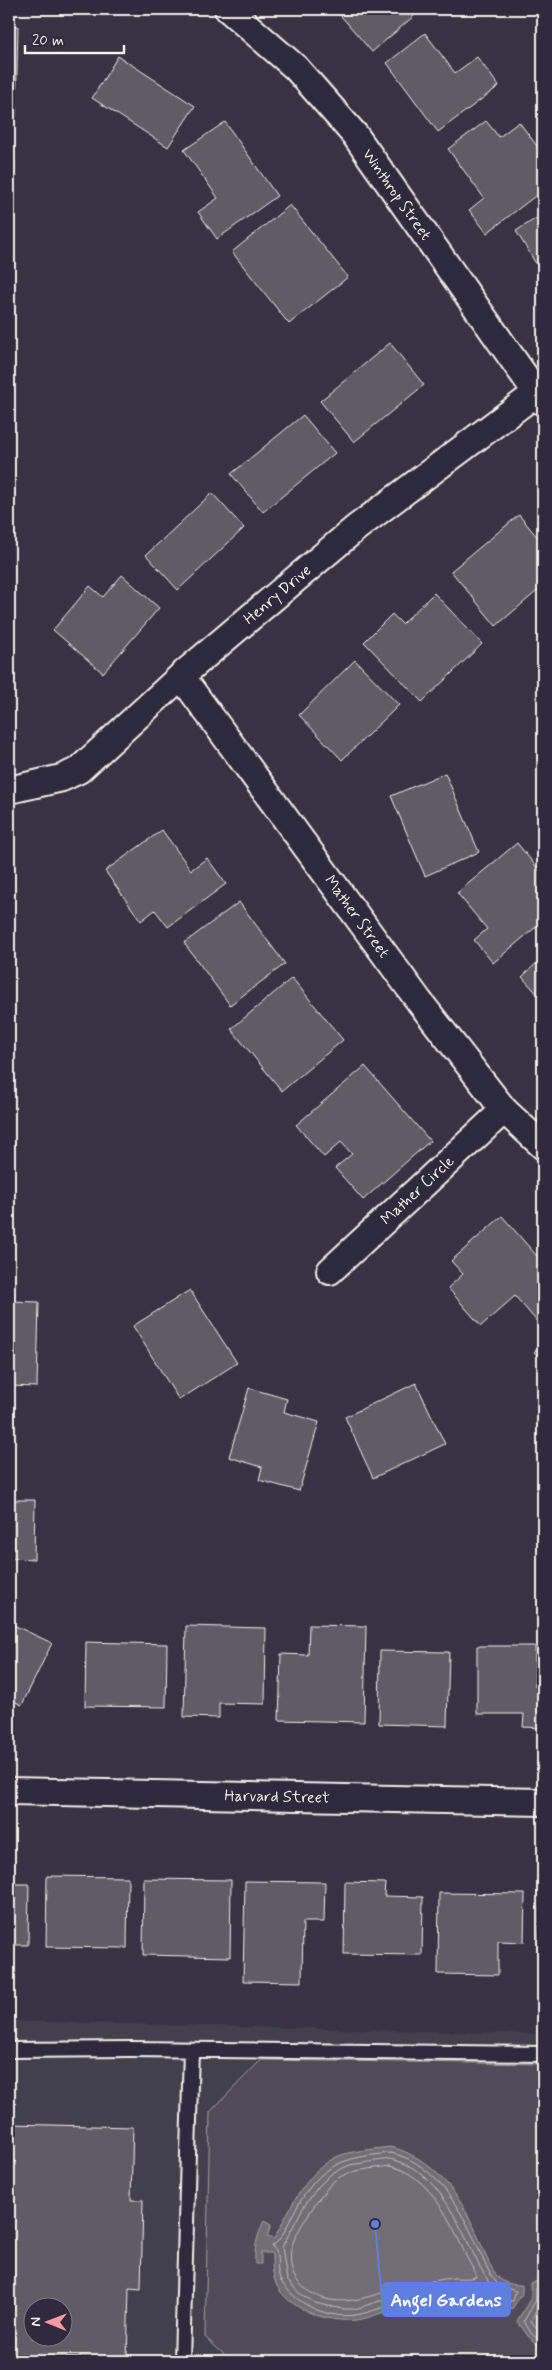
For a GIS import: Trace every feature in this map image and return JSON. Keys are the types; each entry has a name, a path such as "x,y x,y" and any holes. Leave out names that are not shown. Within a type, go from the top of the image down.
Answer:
{"street":[{"name":"Winthrop Street","path":"228,9 296,68 355,134 541,395"},
{"name":"Henry Drive","path":"9,790 62,778 79,770 182,676 356,528 541,395"},
{"name":"Mather Street","path":"182,676 419,1001 504,1110 543,1146"},
{"name":"Mather Circle","path":"330,1271 504,1110"},
{"name":"Harvard Street","path":"9,1791 543,1802"}],"lane":[{"path":"9,2050 543,2054"},
{"path":"182,2361 190,2050"}],"shaded area":[{"path":"9,2021 543,2034 543,2361 9,2361"},
{"path":"261,2060 543,2064 543,2361 229,2359 205,2337 210,2112"}],"water":[{"path":"390,2147 419,2159 432,2168 454,2192 463,2206 496,2274 505,2282 522,2285 522,2294 511,2310 503,2299 479,2296 455,2297 407,2304 356,2320 322,2317 299,2308 282,2293 276,2284 274,2276 272,2253 261,2253 261,2264 255,2264 256,2242 264,2221 271,2225 267,2237 274,2239 303,2188 322,2166 334,2158 348,2153"},
{"path":"543,2280 543,2350 528,2336 517,2321 531,2298 530,2283"}],"building":[{"path":"335,9 422,9 372,52"},
{"path":"9,26 18,26 16,117 9,116"},
{"path":"425,33 455,73 477,57 499,86 438,132 387,63"},
{"path":"118,56 195,106 168,147 92,98"},
{"path":"486,121 499,137 519,122 543,154 543,190 487,233 469,210 484,198 448,149"},
{"path":"225,122 277,196 217,239 198,212 218,198 184,150"},
{"path":"9,161 15,162 14,249 9,249"},
{"path":"290,205 348,277 289,324 232,252"},
{"path":"543,214 543,275 516,231"},
{"path":"9,265 12,265 10,355 9,355"},
{"path":"390,343 424,385 354,442 320,401"},
{"path":"9,372 13,372 11,463 9,463"},
{"path":"303,415 335,453 263,512 231,474"},
{"path":"212,493 244,528 178,590 146,555"},
{"path":"519,515 543,544 543,586 496,626 451,571"},
{"path":"122,575 159,608 103,673 53,630 90,586 103,597"},
{"path":"434,593 482,644 422,702 364,642 392,614 402,624"},
{"path":"355,660 399,705 342,760 299,715"},
{"path":"445,773 479,852 425,876 391,796"},
{"path":"162,830 191,870 207,858 226,884 168,927 155,910 141,921 105,871"},
{"path":"517,843 543,875 543,921 493,963 474,940 487,929 457,893"},
{"path":"239,902 285,964 230,1005 184,943"},
{"path":"543,957 543,1000 522,977"},
{"path":"292,978 343,1040 282,1091 231,1029"},
{"path":"365,1066 430,1141 363,1200 335,1168 352,1154 341,1142 324,1157 296,1125"},
{"path":"502,1216 543,1263 543,1322 540,1325 515,1296 481,1326 448,1288 463,1274 451,1261"},
{"path":"190,1290 237,1363 179,1400 133,1326"},
{"path":"9,1301 39,1302 37,1387 9,1386"},
{"path":"543,1343 543,1361 534,1352"},
{"path":"416,1383 445,1444 373,1478 345,1417"},
{"path":"249,1388 287,1399 284,1412 319,1422 299,1491 259,1480 262,1467 229,1457"},
{"path":"9,1500 35,1500 34,1559 9,1558"},
{"path":"9,1623 52,1643 22,1705 9,1699"},
{"path":"309,1625 366,1626 364,1722 279,1720 281,1654 308,1655"},
{"path":"186,1626 266,1628 265,1704 219,1703 219,1718 184,1717"},
{"path":"86,1642 167,1644 166,1707 85,1706"},
{"path":"477,1646 535,1646 535,1687 543,1687 543,1728 523,1727 524,1714 477,1714"},
{"path":"380,1651 449,1652 447,1726 379,1724"},
{"path":"47,1876 128,1877 127,1948 46,1947"},
{"path":"144,1879 231,1880 230,1957 143,1955"},
{"path":"245,1881 325,1882 324,1922 303,1922 302,1982 243,1981"},
{"path":"345,1882 385,1883 384,1896 423,1897 422,1955 344,1954"},
{"path":"9,1884 29,1884 28,1945 9,1945"},
{"path":"439,1893 525,1894 524,1942 498,1941 498,1975 438,1974"},
{"path":"540,1906 543,1906 543,1981 538,1981"},
{"path":"9,2124 133,2127 131,2200 143,2200 141,2289 129,2288 127,2359 9,2356"}],"place":[{"name":"Angel Gardens","path":"375,2224"}]}
